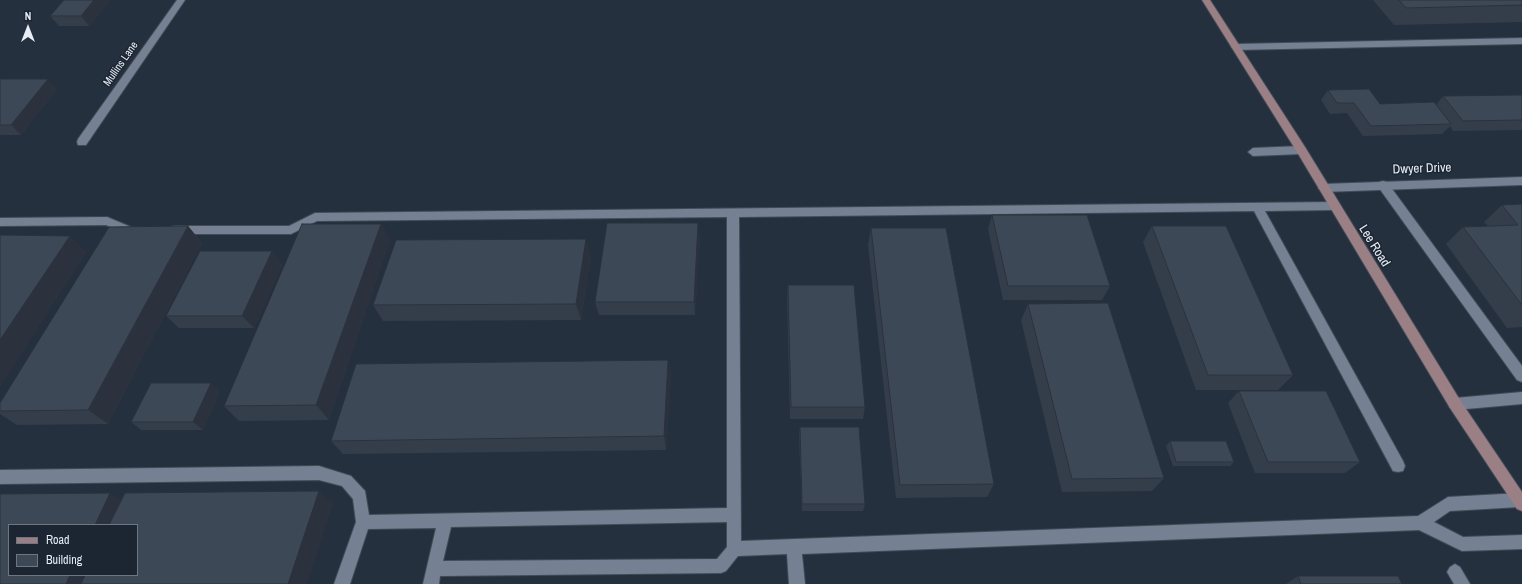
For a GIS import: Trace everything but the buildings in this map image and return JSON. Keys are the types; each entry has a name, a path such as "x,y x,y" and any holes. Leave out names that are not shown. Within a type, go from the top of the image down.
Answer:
{"main road":[{"name":"Lee Road","path":"1206,0 1301,150 1455,404 1521,502"}],"street":[{"name":"Mullins Lane","path":"82,142 181,0"},
{"path":"1236,47 1522,41"},
{"path":"1253,152 1301,150"},
{"name":"Dwyer Drive","path":"1323,188 1522,181"},
{"path":"1383,185 1522,376"},
{"path":"160,230 291,230 316,217 733,214 1334,206"},
{"path":"1257,207 1398,466"},
{"path":"434,569 720,566 734,549 733,214"},
{"path":"0,222 107,221 130,230 145,230"},
{"path":"1455,404 1522,398"},
{"path":"0,477 319,473 346,481 360,496 363,522 342,584"},
{"path":"1414,523 1448,504 1521,502"},
{"path":"363,522 734,516"},
{"path":"431,584 445,520"},
{"path":"734,549 1414,523 1462,544 1522,542"},
{"path":"794,547 797,584"}]}
